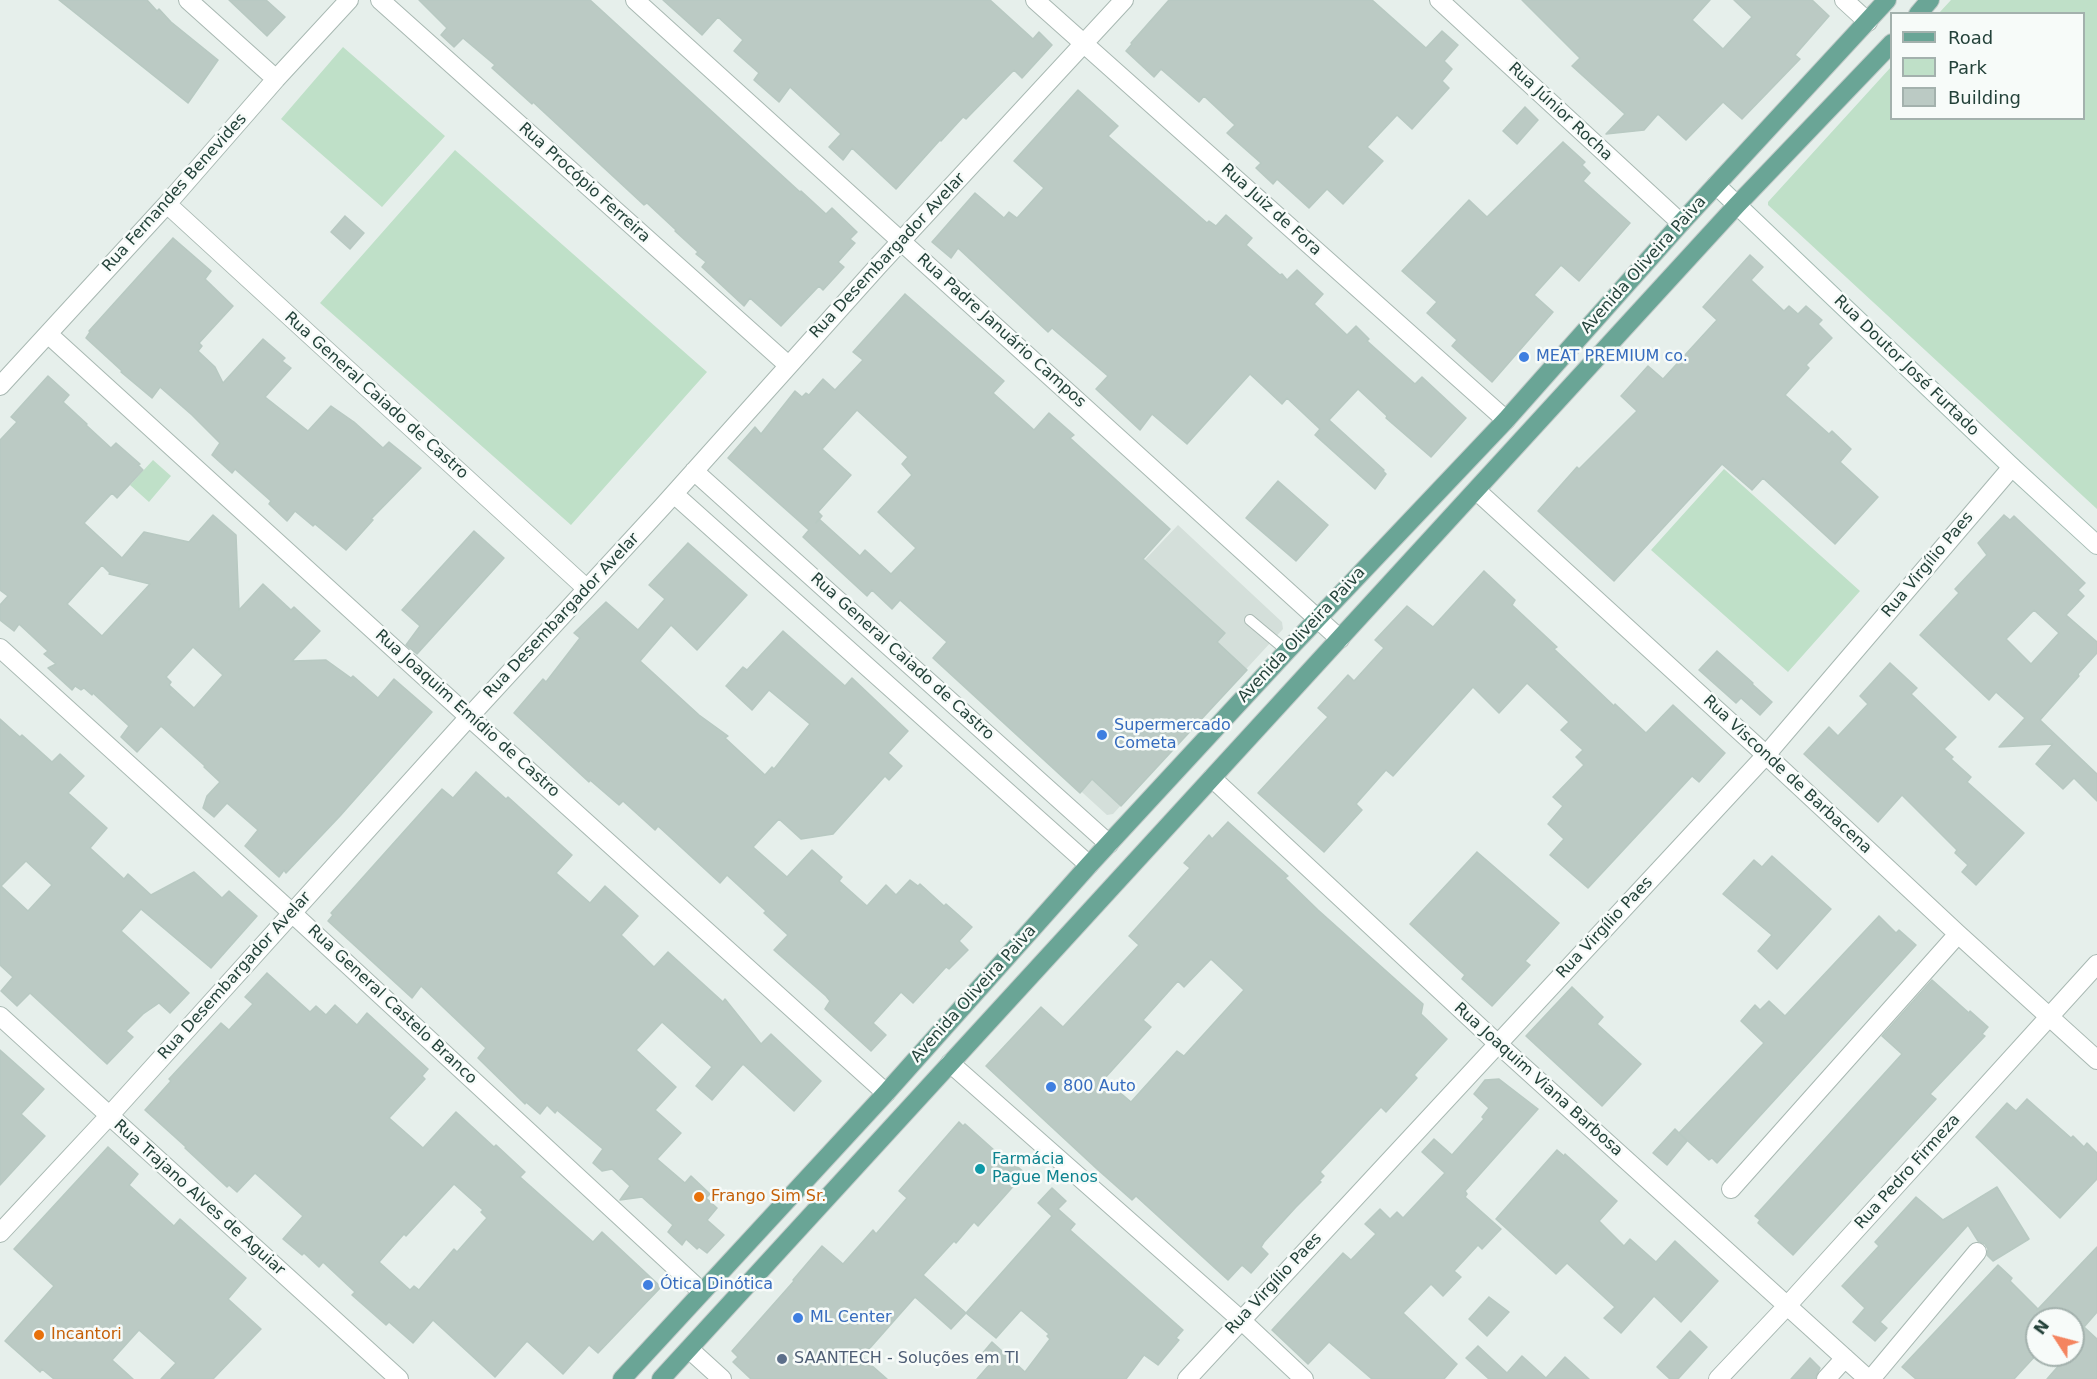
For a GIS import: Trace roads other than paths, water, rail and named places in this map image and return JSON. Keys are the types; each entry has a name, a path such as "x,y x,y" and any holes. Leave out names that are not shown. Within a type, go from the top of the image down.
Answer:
{"main road":[{"name":"Avenida Oliveira Paiva","path":"622,1379 886,1093 1089,866 1317,618 1506,420 1681,223 1887,0"},
{"path":"1920,12 1930,0"},
{"name":"Avenida Oliveira Paiva","path":"661,1379 1737,205 1890,45"}],"street":[{"path":"188,0 276,79"},
{"name":"Rua Fernandes Benevides","path":"0,387 167,204 276,79 350,0"},
{"name":"Rua Procópio Ferreira","path":"380,0 788,365"},
{"name":"Rua Padre Januário Campos","path":"635,0 1340,639"},
{"name":"Rua Juiz de Fora","path":"1035,0 1506,420"},
{"name":"Rua Desembargador Avelar","path":"0,1233 110,1116 901,240 1124,0"},
{"name":"Rua Júnior Rocha","path":"1439,0 1681,223"},
{"path":"1844,0 1868,22"},
{"name":"Rua Doutor José Furtado","path":"1716,185 2097,545"},
{"name":"Rua General Caiado de Castro","path":"167,204 586,588"},
{"name":"Rua Joaquim Emídio de Castro","path":"48,334 468,717 886,1093"},
{"name":"Rua Virgílio Paes","path":"1187,1379 1766,754 2012,467"},
{"name":"Rua General Caiado de Castro","path":"694,471 1109,844"},
{"name":"Rua Visconde de Barbacena","path":"1477,491 2097,1060"},
{"name":"Rua General Caiado de Castro","path":"674,494 1089,866"},
{"name":"Rua General Castelo Branco","path":"0,648 292,913 702,1292"},
{"name":"Rua Joaquim Viana Barbosa","path":"1212,778 1498,1044 1786,1307 1869,1379"},
{"path":"1731,1189 1958,934"},
{"name":"Rua Pedro Firmeza","path":"1718,1379 2097,964"},
{"name":"Rua Trajano Alves de Aguiar","path":"0,1016 399,1379"},
{"path":"950,1063 1241,1320 1304,1379"},
{"path":"1869,1379 1977,1252"},
{"path":"689,1349 722,1379"},
{"path":"1826,1379 1845,1358"}],"lane":[{"path":"1250,620 1287,651"}],"place":[{"name":"MEAT PREMIUM co.","path":"1524,357"},
{"name":"Supermercado Cometa","path":"1102,735"},
{"name":"800 Auto","path":"1051,1087"},
{"name":"Farmácia Pague Menos","path":"980,1169"},
{"name":"Frango Sim Sr.","path":"699,1197"},
{"name":"Ótica Dinótica","path":"648,1285"},
{"name":"ML Center","path":"798,1318"},
{"name":"Incantori","path":"39,1335"},
{"name":"SAANTECH - Soluções em TI","path":"782,1359"}]}
